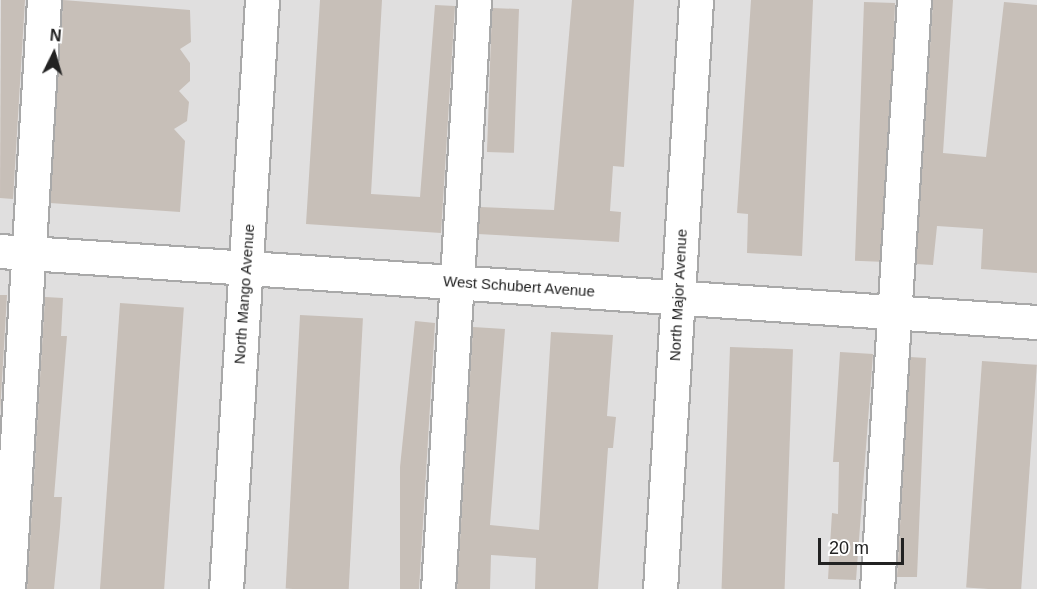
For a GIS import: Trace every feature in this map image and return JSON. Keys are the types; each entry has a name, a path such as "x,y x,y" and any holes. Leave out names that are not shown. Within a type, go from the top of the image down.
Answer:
{"street":[{"path":"8,589 14,252 44,0"},
{"name":"North Mango Avenue","path":"226,589 262,0"},
{"path":"438,589 474,0"},
{"name":"North Major Avenue","path":"660,589 696,0"},
{"path":"877,589 914,0"},
{"name":"West Schubert Avenue","path":"14,252 1037,322"}],"shaded area":[{"path":"0,0 1037,0 1037,589 0,589"}],"building":[{"path":"1,0 25,0 13,199 0,198"},
{"path":"63,0 190,10 191,42 180,49 190,63 190,81 179,91 189,102 187,121 174,129 185,141 180,212 50,203"},
{"path":"320,0 382,0 371,194 420,197 435,5 455,6 441,233 306,224"},
{"path":"572,0 634,0 624,167 613,166 610,211 621,212 619,242 478,234 480,207 554,210"},
{"path":"751,0 813,0 802,256 747,253 748,214 737,213"},
{"path":"933,0 953,0 943,153 986,157 1004,2 1037,5 1037,273 981,269 983,229 937,226 933,265 916,264"},
{"path":"864,2 895,3 886,262 855,261"},
{"path":"492,8 519,9 514,153 487,152"},
{"path":"0,295 7,295 0,413"},
{"path":"45,297 63,298 61,336 67,336 54,497 62,497 54,589 27,589"},
{"path":"120,303 184,307 164,589 100,589"},
{"path":"300,315 363,318 349,589 286,589"},
{"path":"415,321 435,323 419,589 400,589 400,467"},
{"path":"473,327 505,329 490,525 539,530 551,332 613,335 607,416 616,417 613,448 608,448 598,589 535,589 536,558 491,555 490,589 457,589"},
{"path":"730,347 793,349 785,589 722,589"},
{"path":"840,352 873,354 856,580 828,579 832,513 838,514 839,462 833,462"},
{"path":"910,357 926,358 917,577 897,577"},
{"path":"982,361 1037,365 1021,589 966,587"}]}
